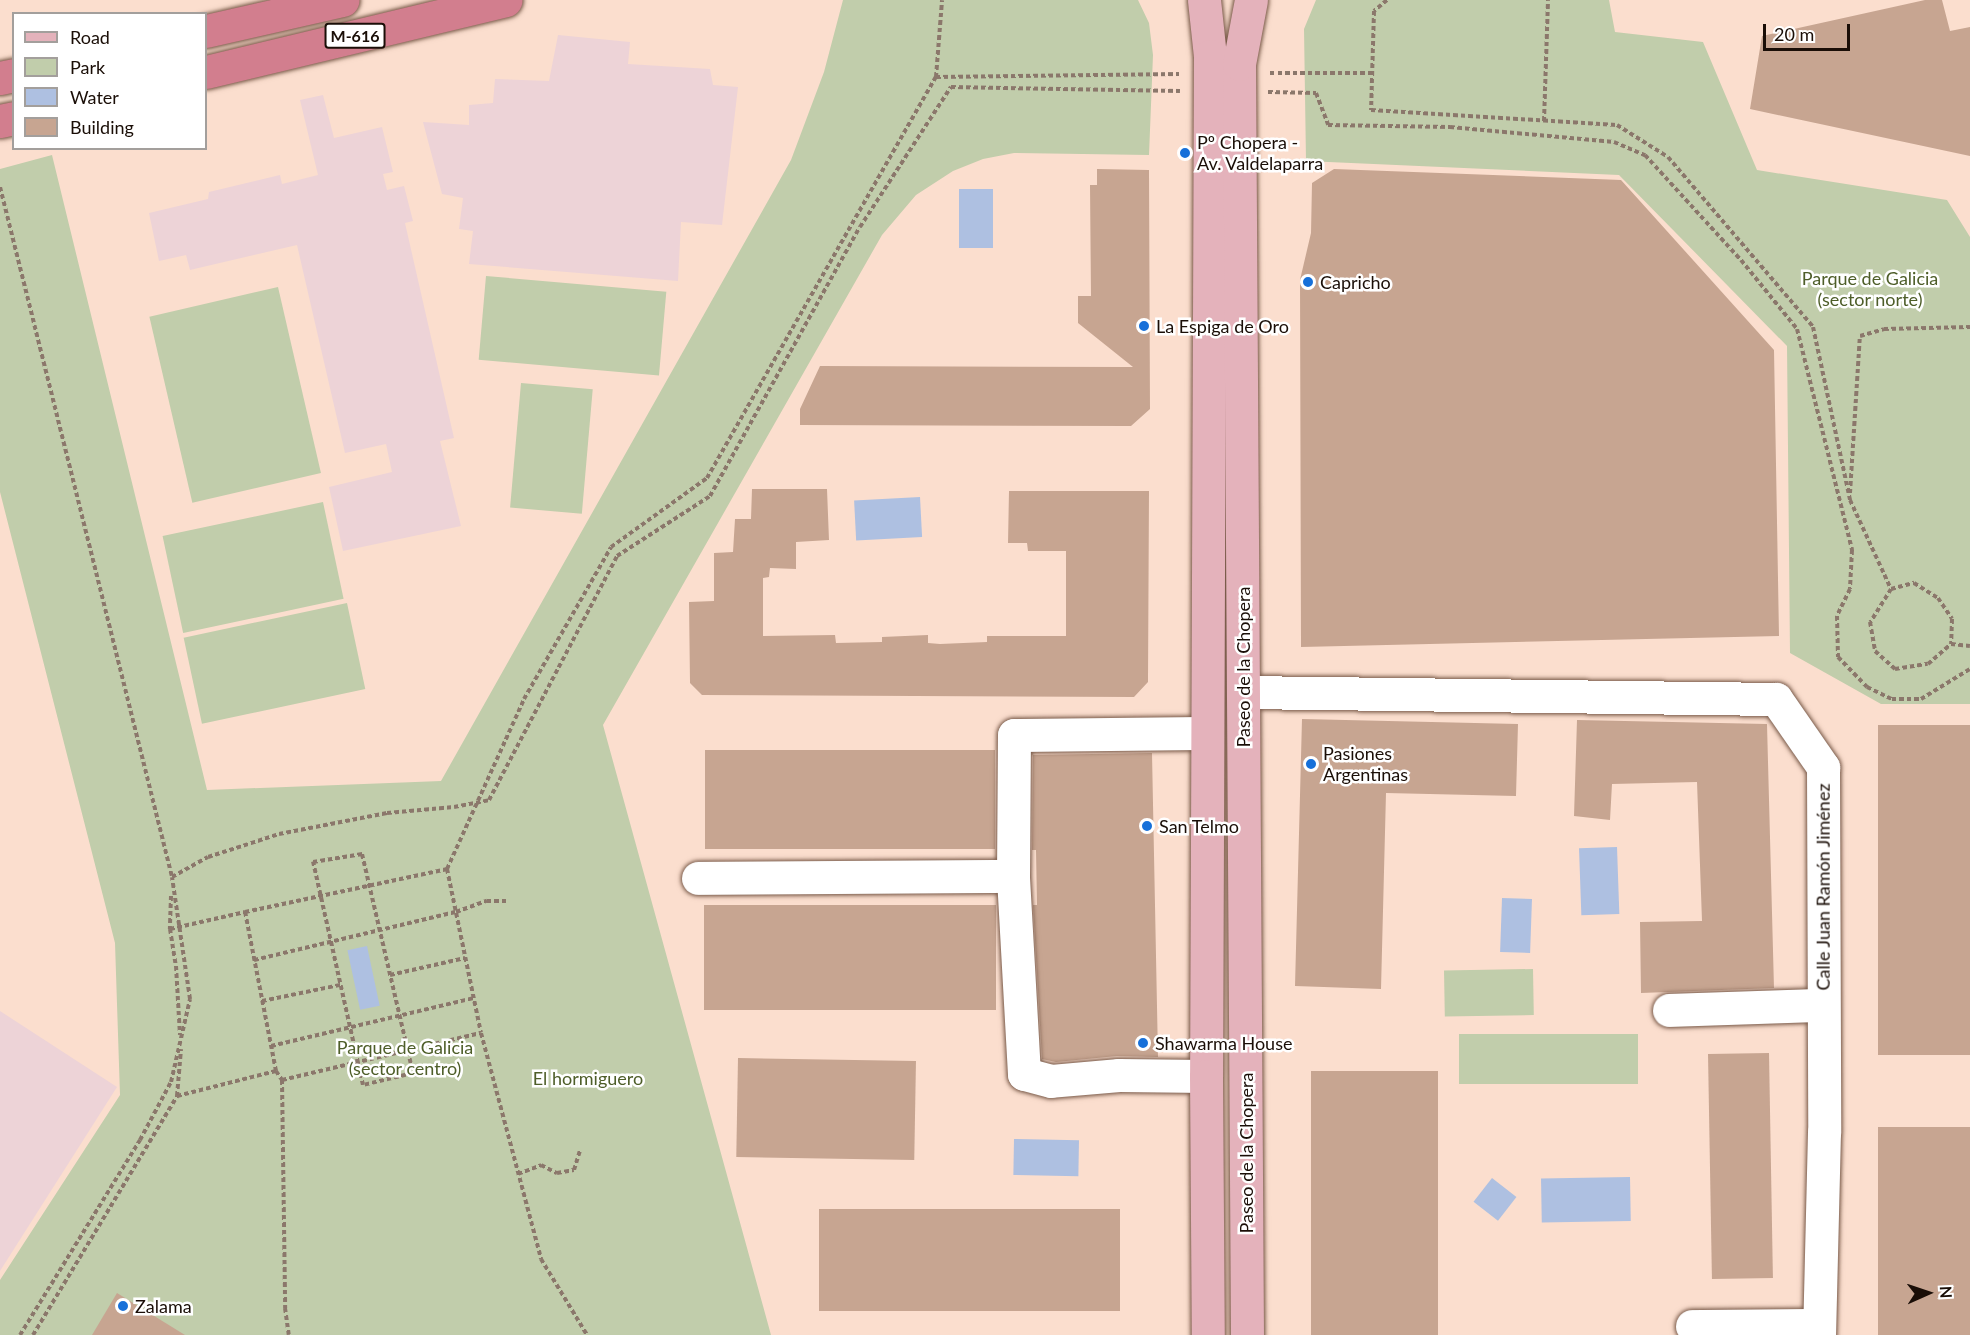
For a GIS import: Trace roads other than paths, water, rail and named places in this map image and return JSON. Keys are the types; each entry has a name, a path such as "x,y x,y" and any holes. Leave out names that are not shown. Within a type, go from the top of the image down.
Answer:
{"highway":[{"name":"M-616","path":"207,31 343,0"},
{"name":"M-616","path":"207,72 505,0"}],"main road":[{"name":"Paseo de la Chopera","path":"1204,0 1224,83 1243,692 1247,1335"},
{"name":"Paseo de la Chopera","path":"1208,1335 1207,733 1224,83 1251,0"}],"street":[{"name":"Calle Juan Ramón Jiménez","path":"1243,692 1776,699 1823,767 1824,1132 1819,1330"},
{"path":"1206,1076 1119,1075 1050,1081 1024,1074 1013,876 1014,735 1207,733"},
{"path":"698,878 1013,876"},
{"path":"1669,1010 1823,1005"},
{"path":"1692,1326 1819,1330"}],"water":[{"path":"959,189 993,189 993,248 959,248"},
{"path":"920,497 922,537 856,540 854,500"},
{"path":"1617,847 1619,914 1581,915 1579,848"},
{"path":"1502,898 1532,899 1530,953 1500,952"},
{"path":"367,946 380,1006 360,1010 347,950"},
{"path":"1014,1139 1079,1140 1078,1176 1013,1175"},
{"path":"1630,1177 1631,1221 1542,1223 1541,1179"},
{"path":"1492,1178 1516,1197 1498,1221 1474,1202"}],"place":[{"name":"Pº Chopera - Av. Valdelaparra","path":"1185,153"},
{"name":"Capricho","path":"1308,282"},
{"name":"La Espiga de Oro","path":"1144,326"},
{"name":"Pasiones Argentinas","path":"1311,764"},
{"name":"San Telmo","path":"1147,826"},
{"name":"Shawarma House","path":"1143,1043"},
{"name":"Zalama","path":"123,1306"}],"park label":[{"name":"Parque de Galicia (sector norte)","path":"1870,289"},
{"name":"Parque de Galicia (sector centro)","path":"405,1058"},
{"name":"El hormiguero","path":"588,1078"}]}
